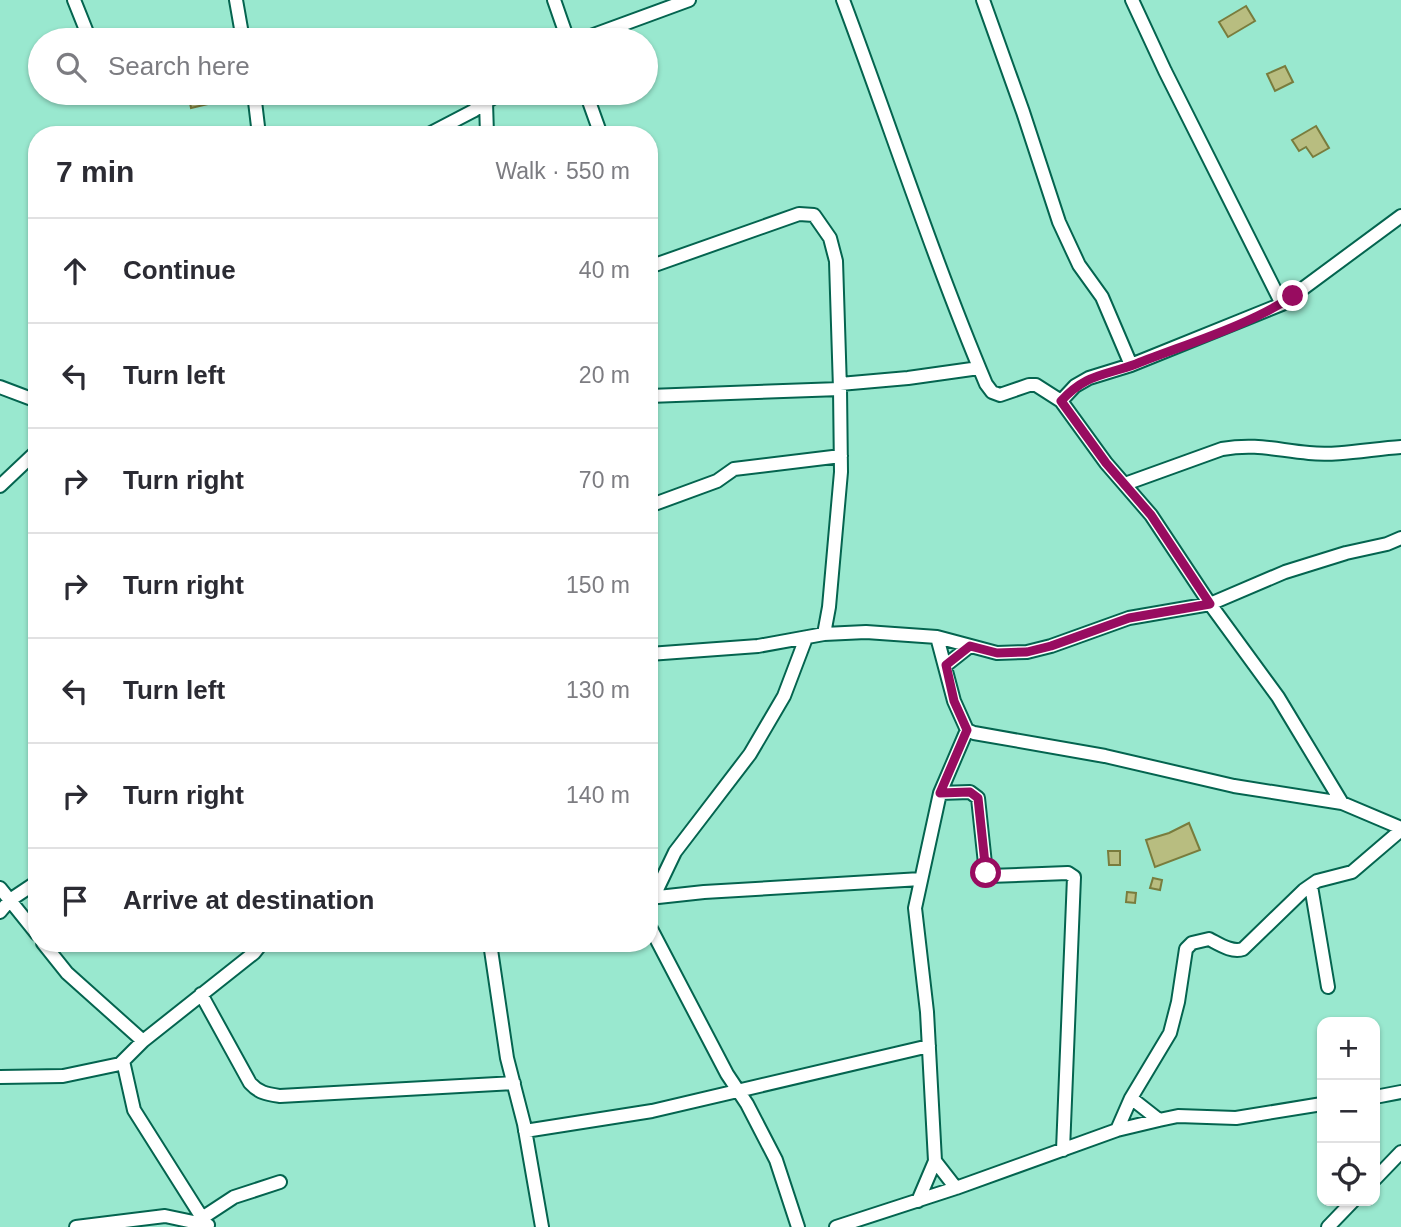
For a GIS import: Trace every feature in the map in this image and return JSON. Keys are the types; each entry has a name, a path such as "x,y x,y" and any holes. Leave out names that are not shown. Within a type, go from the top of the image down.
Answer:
{"street":[{"path":"74,0 85,28"},
{"path":"236,0 241,28"},
{"path":"554,0 564,28"},
{"path":"613,28 689,0"},
{"path":"843,0 917,206 979,368 992,393 1000,395 1036,385 1061,401 1151,515 1210,604 1278,697 1342,803"},
{"path":"983,0 1059,222 1079,265 1102,297 1131,365"},
{"path":"1132,0 1282,304"},
{"path":"255,105 258,126"},
{"path":"443,126 481,105"},
{"path":"486,105 487,126"},
{"path":"590,105 598,126"},
{"path":"658,263 799,214 814,215 830,238 836,261 841,456 829,607 824,634"},
{"path":"1061,401 1074,386 1089,378 1131,365 1282,304 1401,216"},
{"path":"658,396 840,386 979,368"},
{"path":"0,387 28,398"},
{"path":"1125,484 1222,449 1239,446 1254,445 1310,453 1401,447"},
{"path":"658,503 717,481 734,469 841,456"},
{"path":"0,486 28,460"},
{"path":"658,653 758,646 824,634 885,632 937,637 997,653 1027,652 1129,618 1210,604 1285,572 1401,538"},
{"path":"918,1201 935,1161 929,1046 915,908 940,793 967,730 954,701 937,637"},
{"path":"658,885 675,852 750,754 784,696 806,638"},
{"path":"946,665 970,646"},
{"path":"967,730 1105,756 1234,786 1342,803 1401,829 1352,872 1317,881 1243,949 1230,949 1209,939 1192,943 1186,949 1170,1033 1131,1098 1117,1130"},
{"path":"940,793 970,792 978,798 986,873 989,876 1068,873 1074,877 1063,1150"},
{"path":"658,897 921,879"},
{"path":"1311,886 1328,986"},
{"path":"0,888 28,923"},
{"path":"0,912 10,900 28,888"},
{"path":"658,942 776,1160 798,1227"},
{"path":"51,952 68,973 143,1041"},
{"path":"0,1077 62,1076 117,1065 255,952"},
{"path":"491,952 507,1058 525,1131 542,1227"},
{"path":"201,994 250,1083 265,1094 281,1096 514,1083"},
{"path":"525,1131 652,1111 929,1046"},
{"path":"123,1061 134,1110 206,1223"},
{"path":"1380,1096 1401,1092"},
{"path":"1131,1098 1159,1120"},
{"path":"836,1227 956,1188 1117,1130 1178,1115 1236,1118 1317,1105"},
{"path":"1380,1174 1401,1152"},
{"path":"935,1161 956,1188"},
{"path":"206,1223 234,1197 280,1182"},
{"path":"1328,1227 1348,1206"},
{"path":"76,1227 164,1216 206,1223"}],"building":[{"path":"1246,6 1255,21 1228,37 1219,22"},
{"path":"1285,66 1293,82 1275,91 1267,74"},
{"path":"1316,126 1329,148 1313,157 1306,147 1299,151 1292,140"},
{"path":"1189,823 1200,850 1155,867 1146,840"},
{"path":"1108,851 1120,851 1120,865 1109,865"},
{"path":"1153,878 1162,880 1160,890 1150,888"},
{"path":"1127,892 1136,893 1135,903 1126,902"}],"route":[{"path":"986,873 978,798 970,792 940,793 967,730 954,701 946,665 970,646 997,653 1027,652 1129,618 1210,604 1151,515 1106,463 1061,401 1074,386 1089,378 1230,327 1282,304 1293,296"}]}
